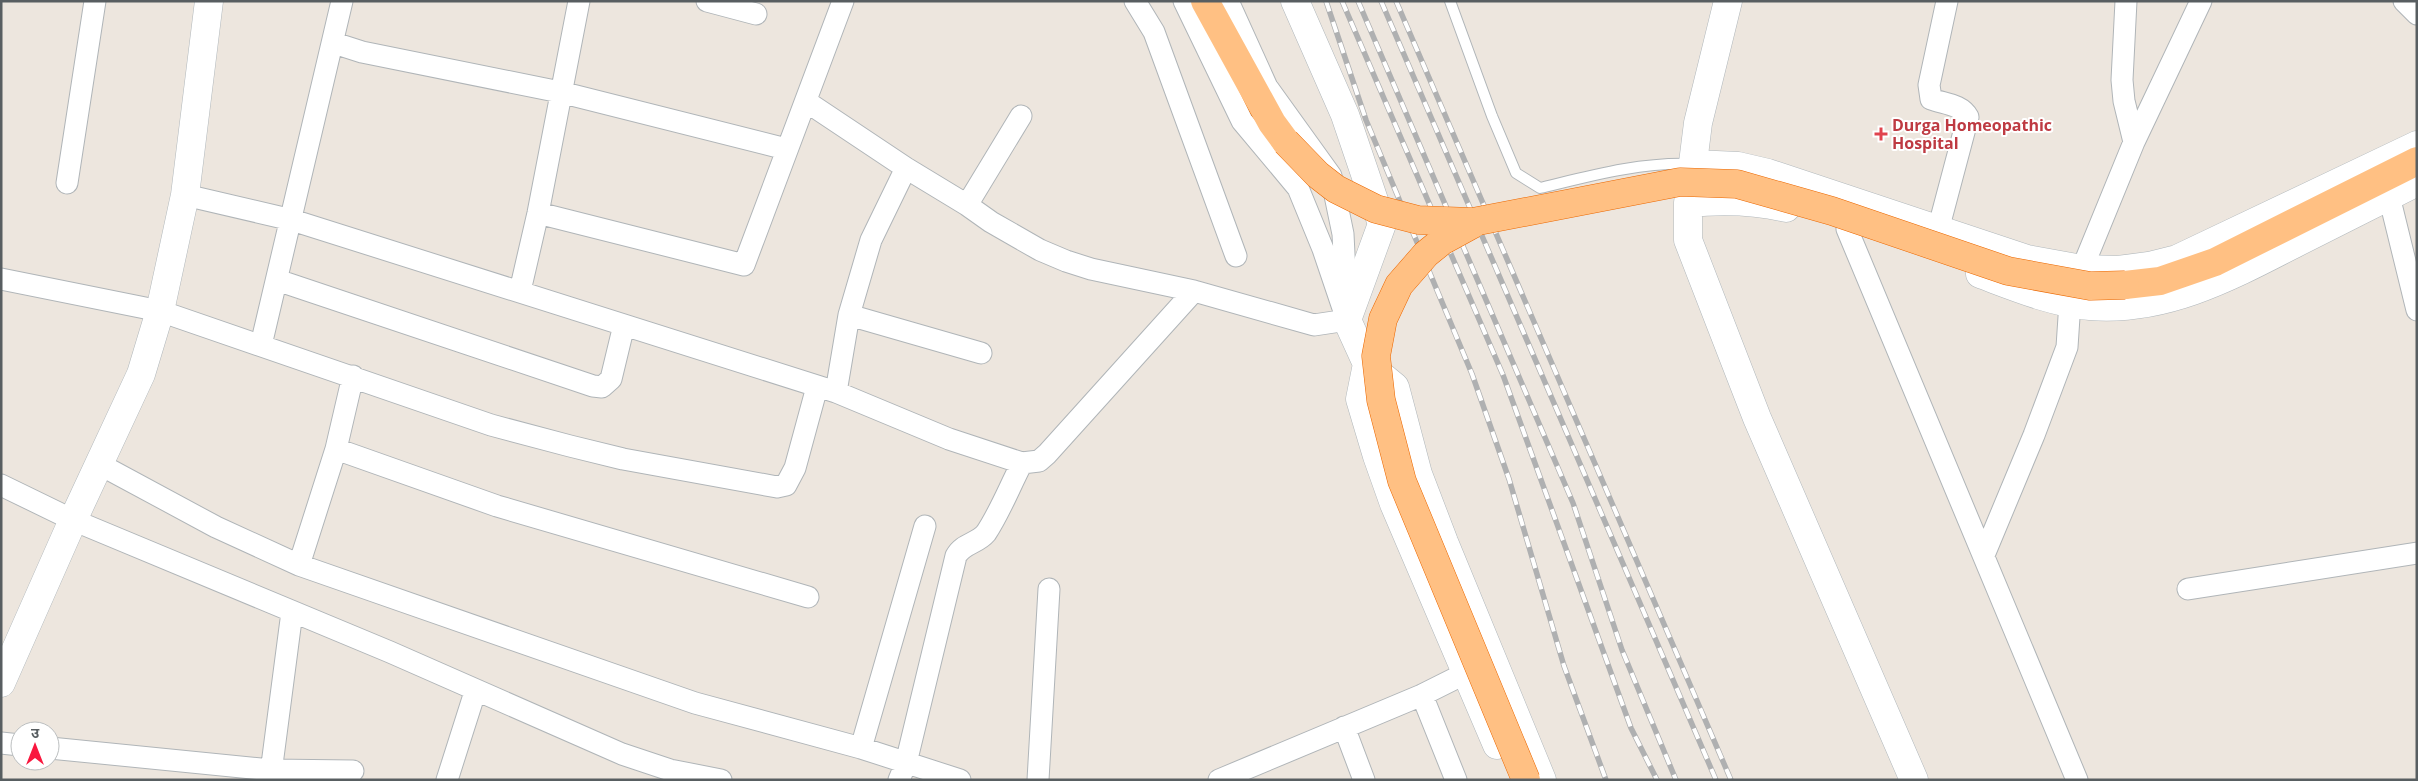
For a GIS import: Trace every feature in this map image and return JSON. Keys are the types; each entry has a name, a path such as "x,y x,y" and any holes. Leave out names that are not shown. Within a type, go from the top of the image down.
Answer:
{"highway":[{"path":"1205,1 1272,123 1291,148 1318,175 1356,199 1397,216 1441,222 1473,222 1656,185 1708,182 1737,184 1832,211 2008,271 2090,286 2124,285 2160,281 2215,262 2416,163"},
{"path":"1491,218 1460,230 1442,241 1411,269 1390,302 1378,337 1376,356 1381,400 1402,481 1526,780"}],"street":[{"path":"68,183 94,1"},
{"path":"1,683 73,520 141,374 160,311 185,194 209,1"},
{"path":"261,345 334,43 342,1"},
{"path":"520,291 538,212 579,1"},
{"path":"707,1 756,14"},
{"path":"538,212 744,265 843,1"},
{"path":"1135,1 1154,32 1236,256"},
{"path":"1184,1 1242,121 1298,188 1323,248 1347,320 1367,364 1395,387 1411,451 1428,500 1542,780"},
{"path":"1228,1 1267,87 1331,176 1343,234 1347,320"},
{"path":"1294,1 1345,115 1382,224 1347,320"},
{"path":"1728,1 1698,123 1688,203 1688,240 1756,418 1914,780"},
{"path":"1938,230 1968,117 1965,111 1931,99 1929,94 1929,85 1947,1"},
{"path":"2126,1 2122,80 2124,101 2134,142"},
{"path":"1984,556 2034,435 2067,347 2070,302 2082,269 2134,142 2201,1"},
{"path":"2404,1 2417,14"},
{"path":"334,43 362,52 560,92 786,149"},
{"path":"806,102 1014,236 1066,261 1090,270 1194,291 1314,325 1347,320"},
{"path":"967,205 1021,116"},
{"path":"1694,164 1738,166 1768,173 2027,259 2082,269 2118,270 2149,266 2178,259 2416,163"},
{"path":"1688,203 1724,200 1753,202 1784,208 2070,302 2088,306 2141,306 2171,299 2229,277 2389,196 2416,163"},
{"path":"1,279 160,311 491,424 570,446 623,459 778,487 786,485 795,468 827,390 871,240 906,168"},
{"path":"185,194 292,220 520,291 827,390 949,439 1022,463 1039,461 1047,454 1194,291"},
{"path":"2389,196 2417,310"},
{"path":"1847,229 2077,780"},
{"path":"278,280 593,386 602,387 611,379 624,325"},
{"path":"848,315 981,352"},
{"path":"1367,364 1360,399 1377,456 1398,512 1512,780"},
{"path":"299,565 336,449 353,376"},
{"path":"336,449 497,506 808,597"},
{"path":"903,771 956,556 964,545 975,542 986,533 1022,463"},
{"path":"99,464 216,527 299,565 695,703 861,748 903,771 960,780"},
{"path":"1,485 73,520 390,652 475,692 622,754 670,770 721,780"},
{"path":"861,748 924,526"},
{"path":"2188,590 2417,553"},
{"path":"1038,780 1048,589"},
{"path":"271,775 292,612"},
{"path":"1219,780 1268,771 1344,727 1466,673"},
{"path":"447,780 475,692"},
{"path":"1422,694 1456,780"},
{"path":"1344,727 1364,780"},
{"path":"60,749 271,775 353,771"}],"lane":[{"path":"1450,1 1492,116 1516,173 1540,188 1630,167 1670,163 1694,164"}],"railway":[{"path":"1326,1 1366,120 1472,374 1509,479 1564,666 1606,780"},
{"path":"1342,1 1503,375 1631,728 1657,780"},
{"path":"1358,1 1573,503 1622,650 1676,780"},
{"path":"1381,1 1716,780"},
{"path":"1396,1 1731,780"}],"place":[{"name":"Durga Homeopathic Hospital","path":"1881,134"}]}
